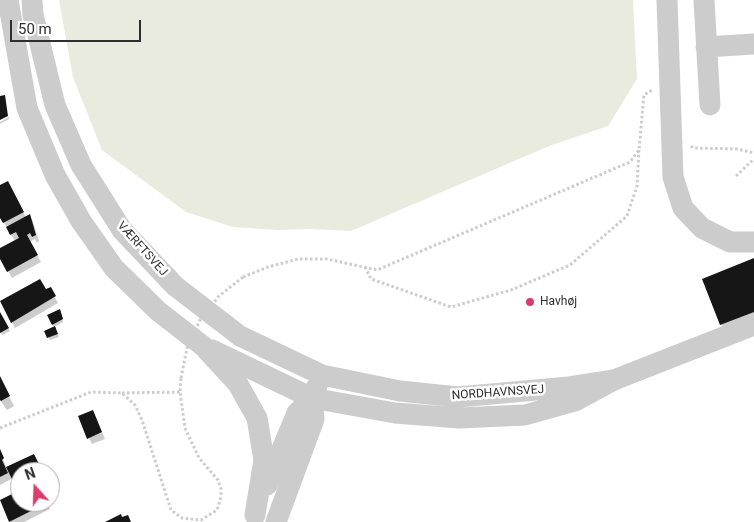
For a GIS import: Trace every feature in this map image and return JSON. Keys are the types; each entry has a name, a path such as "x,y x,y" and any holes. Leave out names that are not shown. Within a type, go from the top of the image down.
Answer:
{"street":[{"path":"8,0 27,108 55,175 81,221 114,268 158,311 203,346 238,384 258,418 264,460 254,518"},
{"name":"VÆRFTSVEJ","path":"32,0 33,15 55,105 81,165 122,230 175,286 240,336 322,375"},
{"path":"667,0 673,177 683,208 702,228 730,242 754,242"},
{"path":"704,0 710,105"},
{"path":"706,47 754,44"},
{"name":"NORDHAVNSVEJ","path":"312,398 404,414 459,418 525,415 575,401 614,380 748,327"},
{"path":"203,346 312,398"},
{"path":"254,518 298,413 312,398 322,375"},
{"name":"NORDHAVNSVEJ","path":"322,375 400,391 458,397 569,387 614,380"},
{"path":"276,522 314,419 312,398"}],"path":[{"path":"365,267 371,279 451,307 511,290 570,265 627,216 638,186 644,95 657,87 670,85"},
{"path":"122,393 135,406 142,420 171,510 182,518 194,521 208,518 217,510 221,497 221,488 218,480 199,458 191,444 186,428 180,392 187,348 200,320 219,296 243,276 268,266 298,259 327,259 377,270 630,162 639,150"},
{"path":"736,176 754,159"},
{"path":"0,428 91,392 180,392"}],"shaded area":[{"path":"59,0 633,0 637,79 608,126 549,146 351,231 277,230 233,227 186,212 102,150 73,77"}],"building":[{"path":"5,95 8,116 0,120 0,96"},
{"path":"8,181 24,212 3,223 0,218 0,185"},
{"path":"30,214 36,235 32,237 30,233 27,235 38,255 7,272 0,259 0,248 19,238 16,232 10,235 6,227"},
{"path":"754,258 754,312 720,325 702,279"},
{"path":"40,279 46,289 51,287 56,296 11,323 0,301"},
{"path":"60,309 63,319 52,325 47,315"},
{"path":"0,312 9,328 0,333"},
{"path":"55,326 58,334 47,338 44,331"},
{"path":"0,376 10,396 1,401 0,400"},
{"path":"93,410 102,432 87,439 78,416"},
{"path":"0,449 4,458 2,460 8,473 0,477"},
{"path":"34,454 38,462 17,462"},
{"path":"10,465 10,475 6,467"},
{"path":"10,495 10,512 29,512 9,522 0,500"},
{"path":"121,514 122,517 128,515 131,522 105,522"}],"place":[{"name":"Havhøj","path":"530,302"}]}
